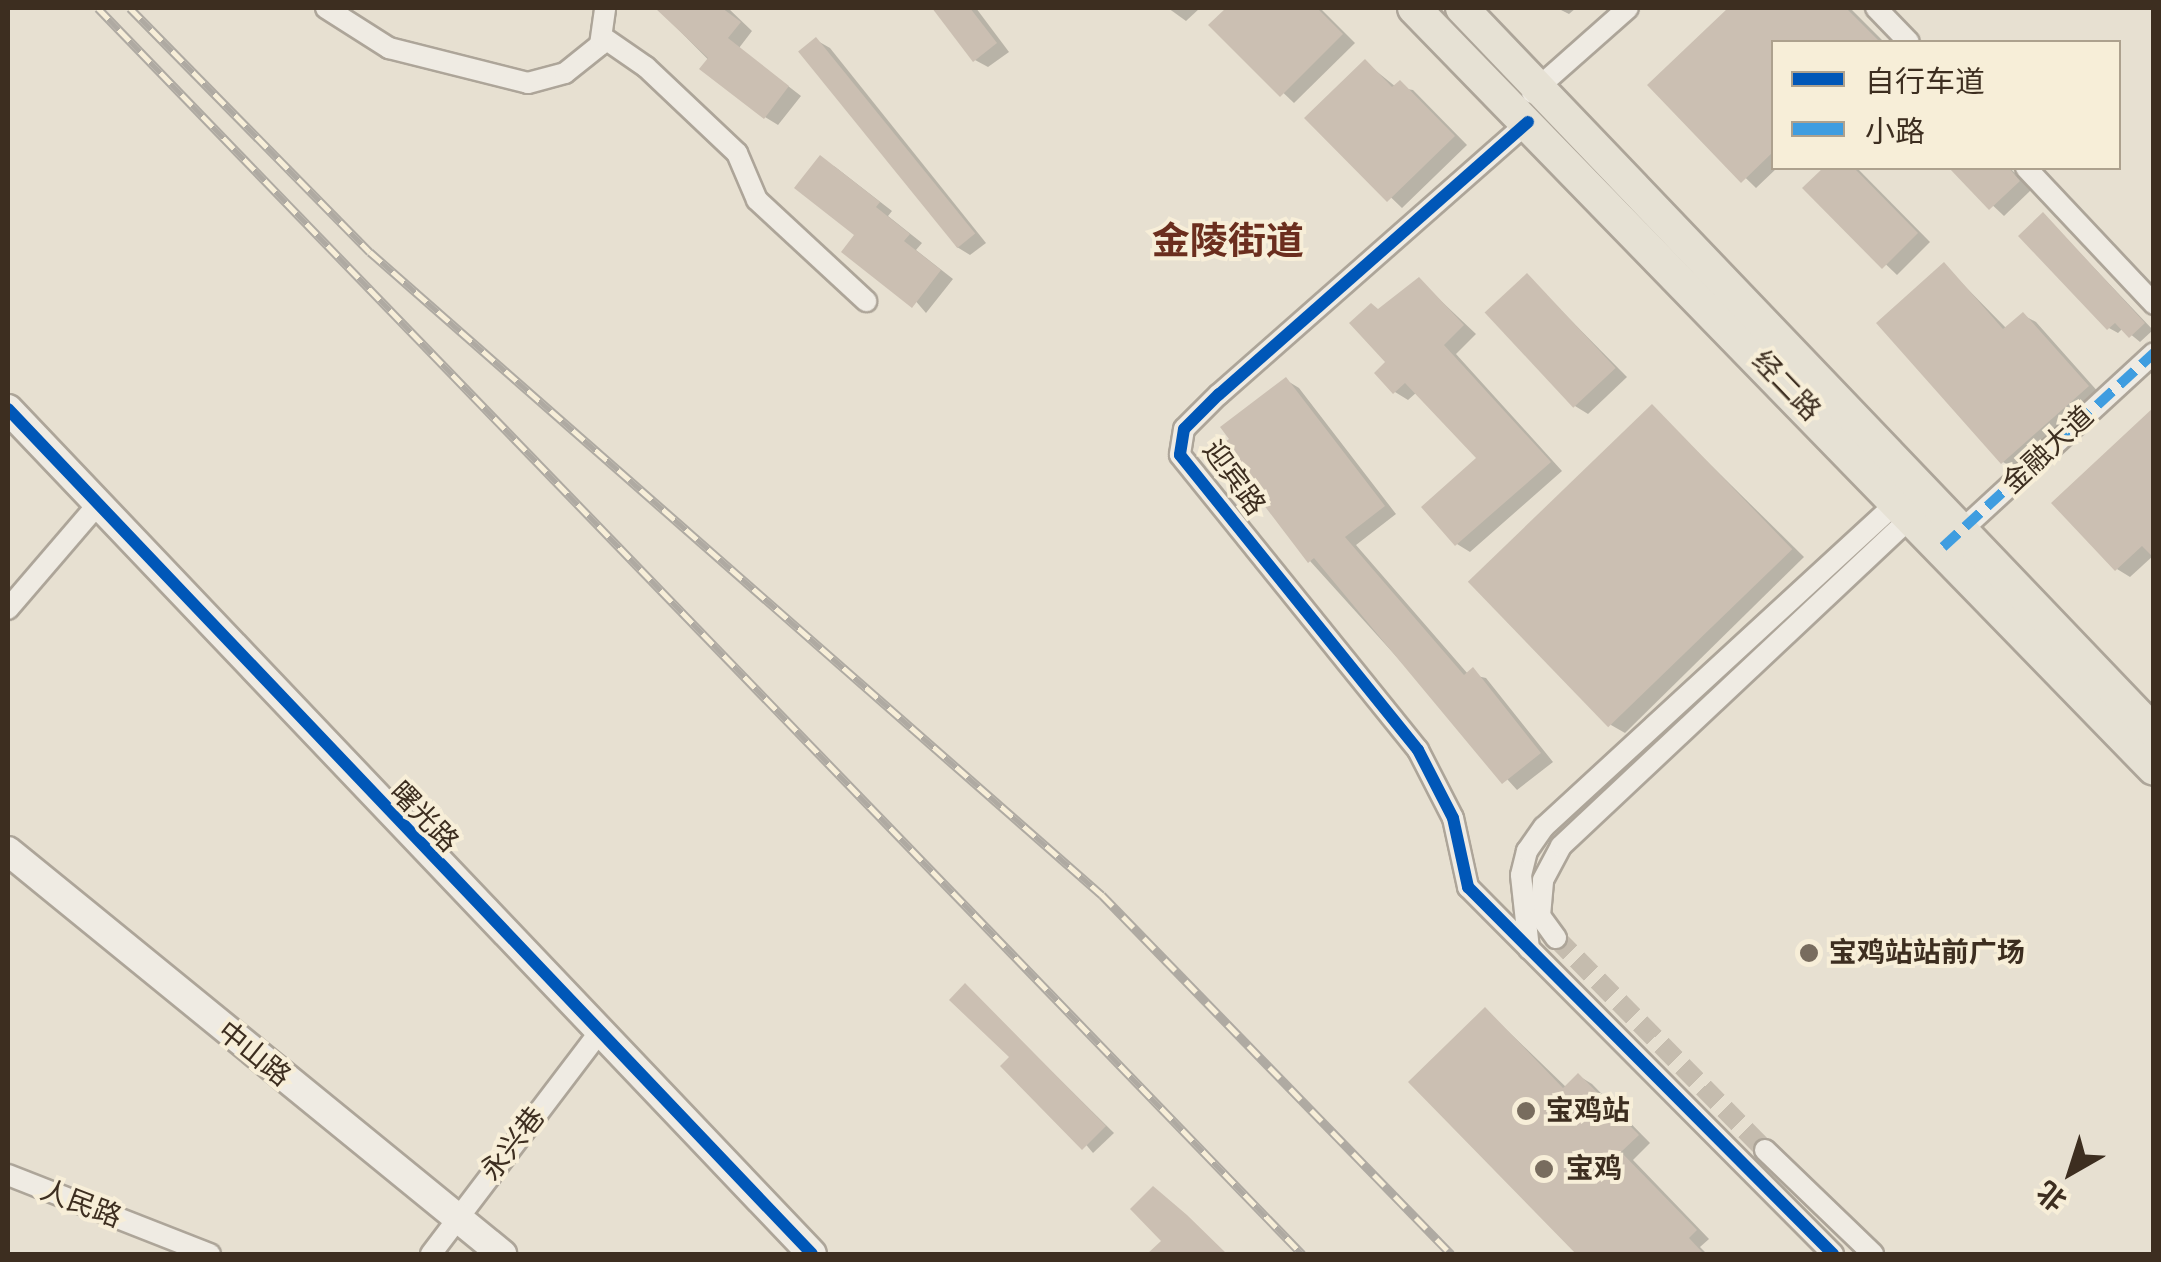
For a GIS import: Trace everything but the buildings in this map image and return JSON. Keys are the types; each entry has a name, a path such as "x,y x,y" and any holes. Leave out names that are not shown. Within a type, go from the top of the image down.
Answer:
{"main road":[{"name":"经二路","path":"1414,8 1916,500"},
{"name":"经二路","path":"1462,8 1541,86 1952,538 2154,769"},
{"name":"经二路","path":"1952,538 2154,732"}],"street":[{"path":"326,8 389,48 517,82 565,73 604,38 605,8"},
{"name":"迎宾路","path":"1529,949 1468,888 1453,818 1418,750 1180,455 1184,429 1219,394 1520,115 1541,86 1628,8"},
{"path":"1876,8 1907,40"},
{"path":"604,38 646,67 737,152 757,200 866,301"},
{"path":"2028,170 2154,304"},
{"name":"金融大道","path":"1952,538 2154,353"},
{"name":"曙光路","path":"8,409 597,1034 812,1254"},
{"path":"1556,938 1540,916 1543,880 1562,846 1916,500"},
{"path":"1833,1254 1529,949 1521,876 1527,851 1544,828 1916,500"},
{"path":"8,610 97,504"},
{"name":"中山路","path":"8,851 502,1254"},
{"name":"永兴巷","path":"432,1254 597,1034"},
{"path":"1766,1150 1872,1254"},
{"name":"人民路","path":"8,1176 210,1254"}],"tunnel":[{"path":"1556,938 1765,1150"}],"railway":[{"path":"98,8 1302,1254"},
{"path":"130,8 370,252 1102,895 1451,1254"}],"marked path":[{"path":"1943,547 2154,353"}],"cycle path":[{"path":"1528,122 1219,394 1184,429 1180,455 1418,750 1453,818 1468,887 1833,1254"},
{"path":"8,409 812,1254"}],"place":[{"name":"宝鸡站站前广场","path":"1809,953"},
{"name":"宝鸡站","path":"1526,1111"},
{"name":"宝鸡","path":"1544,1169"}],"district":[{"name":"金陵街道","path":"1228,242"}]}
